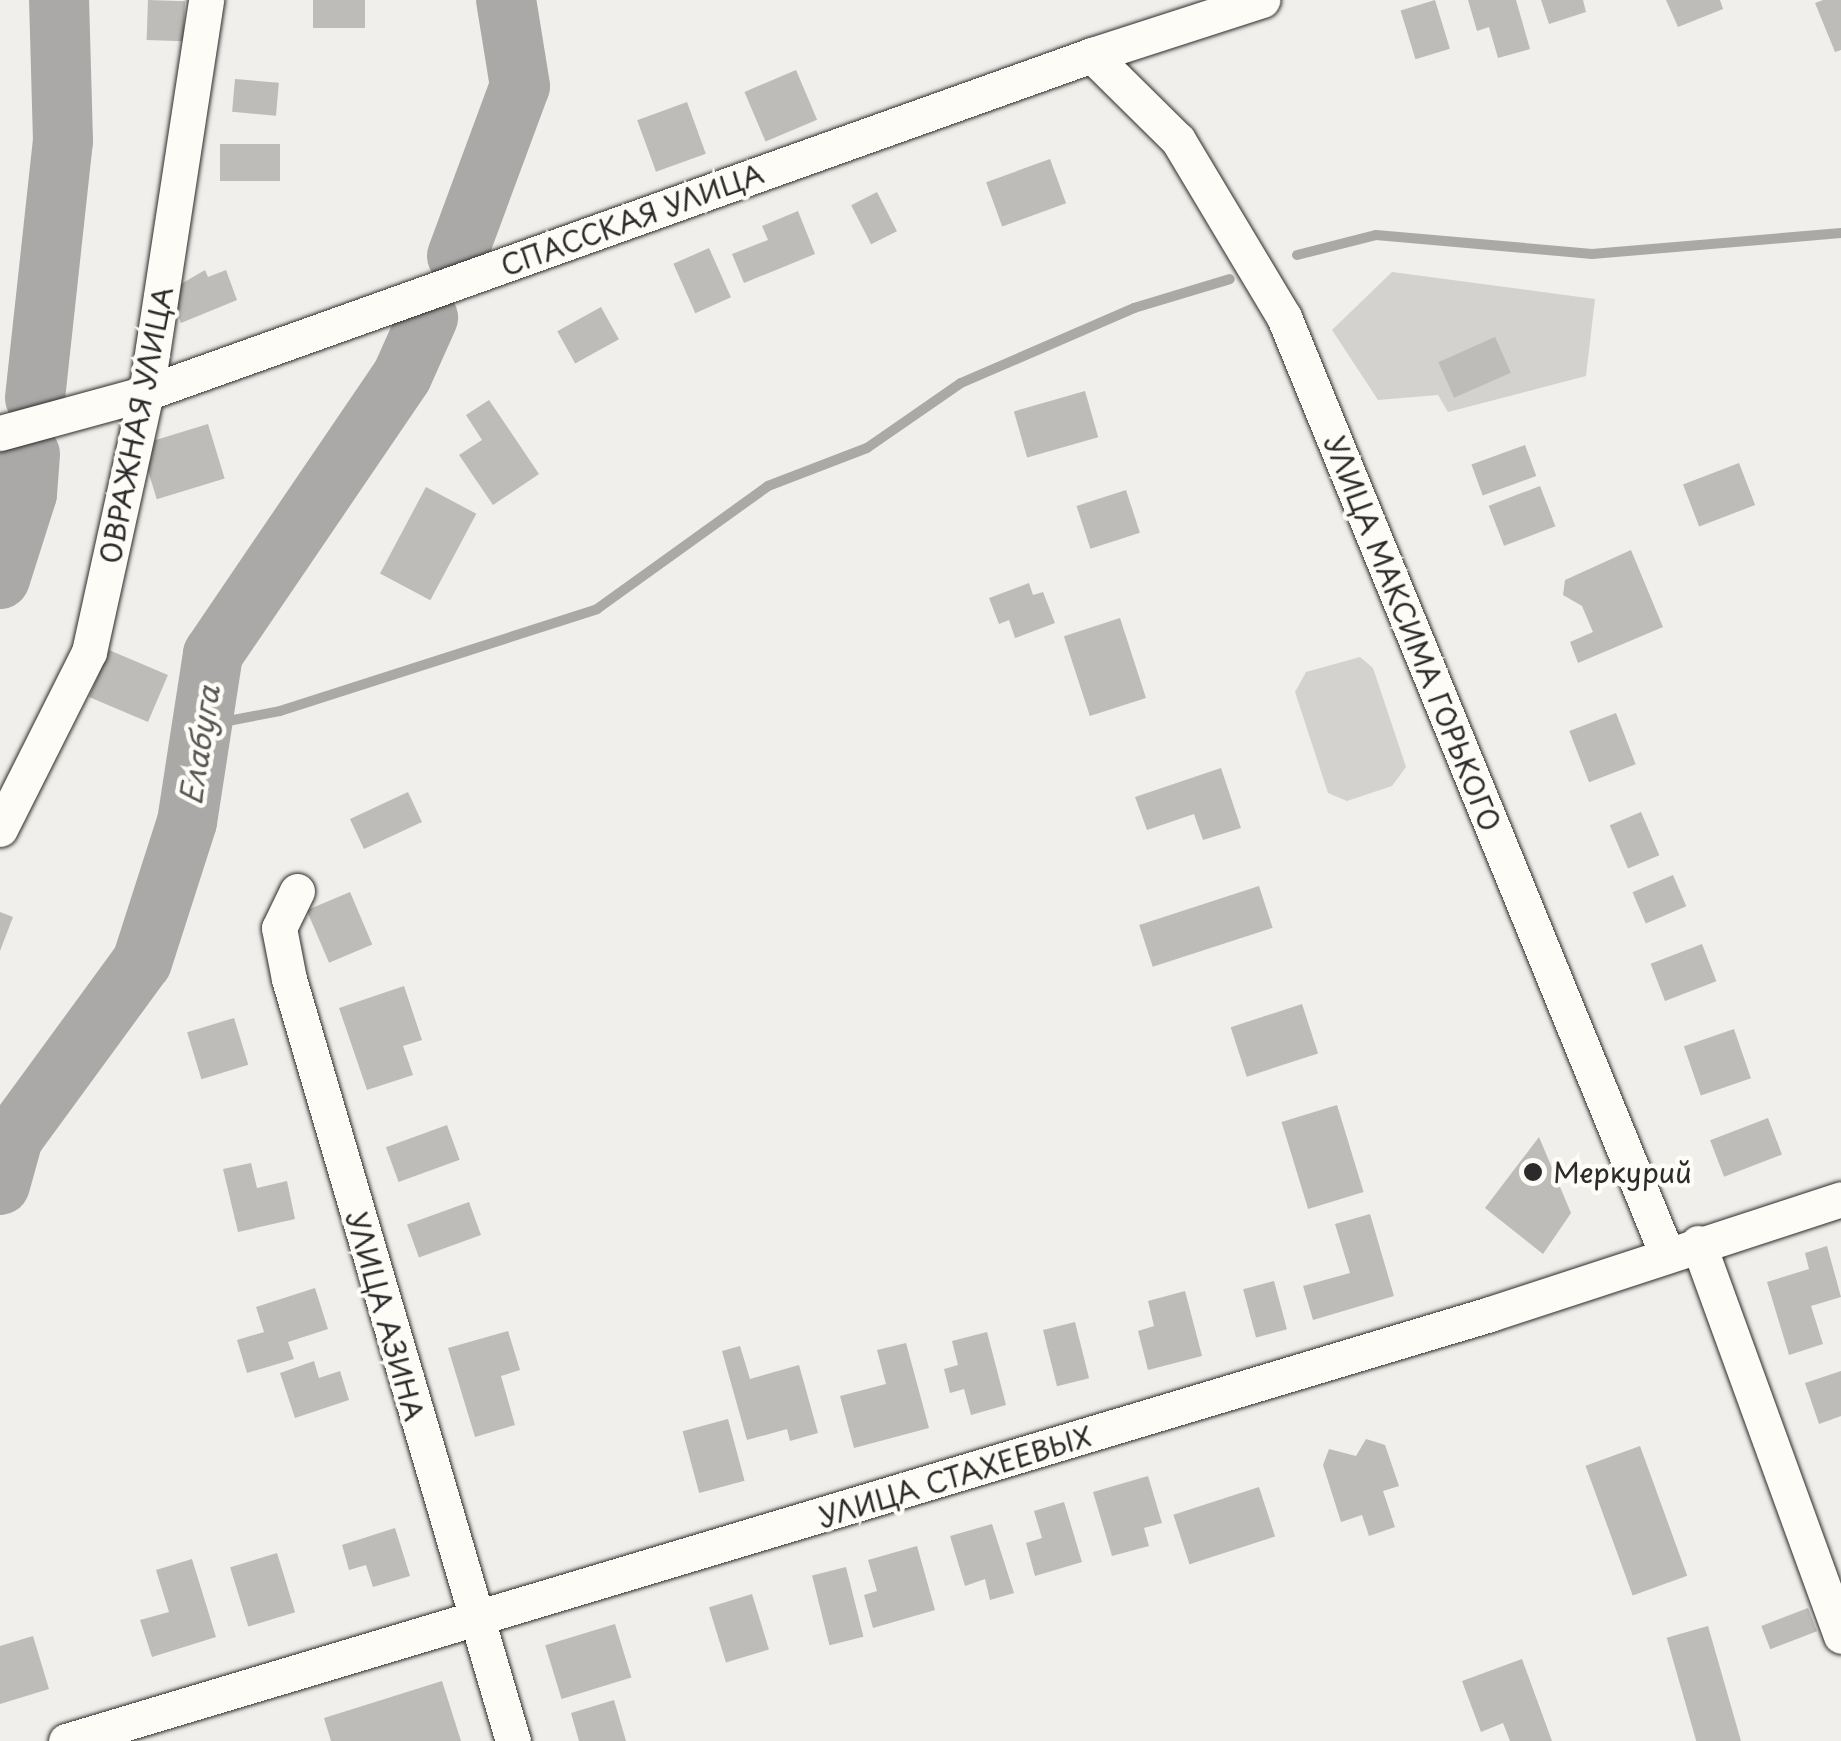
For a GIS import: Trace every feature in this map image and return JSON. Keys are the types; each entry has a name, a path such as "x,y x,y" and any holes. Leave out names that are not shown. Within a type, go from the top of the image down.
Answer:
{"street":[{"name":"ОВРАЖНАЯ УЛИЦА","path":"0,829 90,652 146,394 206,0"},
{"name":"СПАССКАЯ УЛИЦА","path":"0,433 146,394 1092,54 1262,0"},
{"name":"УЛИЦА МАКСИМА ГОРЬКОГО","path":"1092,54 1178,140 1284,317 1682,1248 1840,1636"},
{"name":"УЛИЦА АЗИНА","path":"297,891 279,928 288,979 512,1741"},
{"name":"УЛИЦА СТАХЕЕВЫХ","path":"66,1741 474,1622 1490,1314 1841,1199"}],"shaded area":[{"path":"1392,272 1595,299 1586,376 1448,412 1438,395 1378,400 1332,330"},
{"path":"1360,657 1373,668 1406,767 1392,786 1347,801 1328,793 1295,692 1306,672"}],"building":[{"path":"148,0 185,1 184,41 147,40"},
{"path":"313,0 365,0 365,28 313,28"},
{"path":"1435,0 1450,49 1415,59 1401,11"},
{"path":"1468,0 1516,0 1530,49 1498,58 1489,27 1477,31"},
{"path":"1541,0 1583,0 1586,12 1549,24"},
{"path":"1666,0 1720,0 1723,9 1678,27"},
{"path":"1841,0 1841,50 1835,52 1815,3"},
{"path":"796,70 817,120 766,142 744,92"},
{"path":"235,79 279,83 276,116 232,112"},
{"path":"687,102 706,154 656,172 637,120"},
{"path":"220,144 280,144 280,181 220,181"},
{"path":"1050,159 1066,203 1002,226 986,182"},
{"path":"877,192 897,231 871,244 851,205"},
{"path":"798,211 815,254 744,283 732,254 768,240 762,226"},
{"path":"709,248 731,297 695,313 673,264"},
{"path":"205,270 208,277 226,270 237,300 181,323 169,291"},
{"path":"601,307 619,339 575,364 557,331"},
{"path":"1495,337 1511,373 1454,398 1438,362"},
{"path":"1085,391 1098,437 1027,458 1014,411"},
{"path":"489,400 539,474 493,505 459,455 482,440 466,415"},
{"path":"208,424 225,479 157,499 140,445"},
{"path":"1525,445 1536,476 1483,496 1471,464"},
{"path":"1739,463 1755,505 1699,527 1683,485"},
{"path":"1540,486 1555,526 1504,546 1489,506"},
{"path":"426,487 476,514 430,600 380,574"},
{"path":"1126,490 1140,533 1090,549 1077,506"},
{"path":"1631,550 1663,627 1578,663 1570,642 1593,632 1582,606 1563,595 1565,580"},
{"path":"1029,583 1033,595 1043,592 1055,623 1015,638 1009,620 999,624 989,598"},
{"path":"1120,618 1146,698 1090,716 1064,636"},
{"path":"109,650 168,675 148,722 89,697"},
{"path":"1616,713 1636,764 1589,782 1569,731"},
{"path":"1221,768 1241,828 1203,840 1194,814 1147,830 1135,797"},
{"path":"408,792 422,822 364,849 350,819"},
{"path":"1641,812 1659,855 1628,869 1610,825"},
{"path":"1673,875 1686,906 1646,923 1632,892"},
{"path":"1259,886 1273,928 1153,967 1139,925"},
{"path":"350,892 372,944 329,963 307,910"},
{"path":"0,912 13,917 0,951"},
{"path":"1702,944 1716,981 1665,1001 1651,964"},
{"path":"404,986 422,1040 403,1046 413,1075 367,1090 339,1008"},
{"path":"1302,1004 1318,1053 1247,1077 1231,1027"},
{"path":"234,1018 248,1065 201,1079 187,1032"},
{"path":"1734,1029 1751,1078 1701,1095 1684,1046"},
{"path":"1337,1105 1364,1192 1308,1209 1282,1122"},
{"path":"1768,1118 1782,1154 1724,1177 1710,1140"},
{"path":"447,1125 460,1160 399,1182 386,1147"},
{"name":"Меркурий","path":"1539,1137 1571,1213 1543,1254 1485,1208"},
{"path":"251,1163 257,1188 287,1181 295,1219 238,1232 223,1169"},
{"path":"469,1202 481,1235 419,1257 407,1225"},
{"path":"1370,1214 1394,1296 1313,1320 1303,1286 1350,1273 1335,1224"},
{"path":"1827,1246 1841,1297 1811,1306 1823,1344 1789,1355 1767,1282 1809,1269 1805,1253"},
{"path":"1274,1281 1287,1329 1256,1338 1243,1289"},
{"path":"315,1288 328,1329 288,1342 294,1359 247,1373 237,1340 264,1332 256,1307"},
{"path":"1185,1291 1202,1356 1148,1370 1138,1331 1154,1326 1148,1301"},
{"path":"1075,1322 1089,1378 1057,1386 1043,1330"},
{"path":"508,1331 520,1370 501,1376 515,1425 475,1437 448,1348"},
{"path":"987,1332 1006,1405 971,1415 964,1389 950,1393 944,1369 958,1365 952,1341"},
{"path":"906,1343 929,1428 854,1448 840,1396 886,1384 877,1350"},
{"path":"740,1346 750,1379 799,1365 818,1433 790,1441 787,1429 747,1440 722,1351"},
{"path":"314,1361 319,1378 340,1371 349,1400 295,1418 280,1373"},
{"path":"1841,1371 1841,1416 1819,1424 1805,1383"},
{"path":"728,1419 745,1481 699,1493 683,1431"},
{"path":"1366,1439 1385,1445 1399,1486 1383,1491 1395,1527 1369,1536 1362,1515 1341,1522 1323,1465 1329,1449 1356,1456"},
{"path":"1640,1446 1687,1576 1633,1596 1585,1466"},
{"path":"1148,1476 1162,1523 1144,1528 1149,1546 1112,1556 1093,1492"},
{"path":"1259,1487 1275,1536 1189,1564 1173,1515"},
{"path":"1064,1502 1082,1562 1035,1576 1026,1543 1042,1538 1034,1511"},
{"path":"992,1524 1014,1593 990,1600 985,1579 965,1586 950,1536"},
{"path":"395,1528 410,1576 373,1587 366,1565 349,1570 342,1545"},
{"path":"917,1546 935,1610 873,1628 864,1595 877,1591 868,1560"},
{"path":"277,1553 295,1612 248,1627 230,1567"},
{"path":"192,1559 216,1637 152,1657 140,1620 169,1612 156,1570"},
{"path":"846,1567 863,1637 829,1645 812,1575"},
{"path":"752,1594 769,1649 726,1663 709,1607"},
{"path":"1808,1608 1817,1631 1770,1649 1761,1626"},
{"path":"615,1624 631,1678 562,1699 545,1645"},
{"path":"1708,1626 1741,1741 1696,1741 1667,1638"},
{"path":"33,1636 49,1689 0,1704 0,1646"},
{"path":"1522,1659 1552,1741 1510,1741 1503,1723 1481,1732 1462,1681"},
{"path":"442,1681 461,1741 331,1741 324,1718"},
{"path":"614,1700 626,1741 579,1741 571,1713"}],"waterway":[{"name":"Елабуга","path":"35,398 63,141 59,0"},
{"name":"Елабуга","path":"457,256 520,86 506,0"},
{"path":"1297,255 1376,235 1592,254 1841,233"},
{"path":"202,726 280,711 597,609 768,486 867,448 961,383 1134,308 1230,279"},
{"name":"Елабуга","path":"0,1185 13,1138 142,962 187,822 213,654 402,376 428,318"},
{"path":"0,579 27,494 30,454"}],"place":[{"name":"Меркурий","path":"1533,1172"}]}
